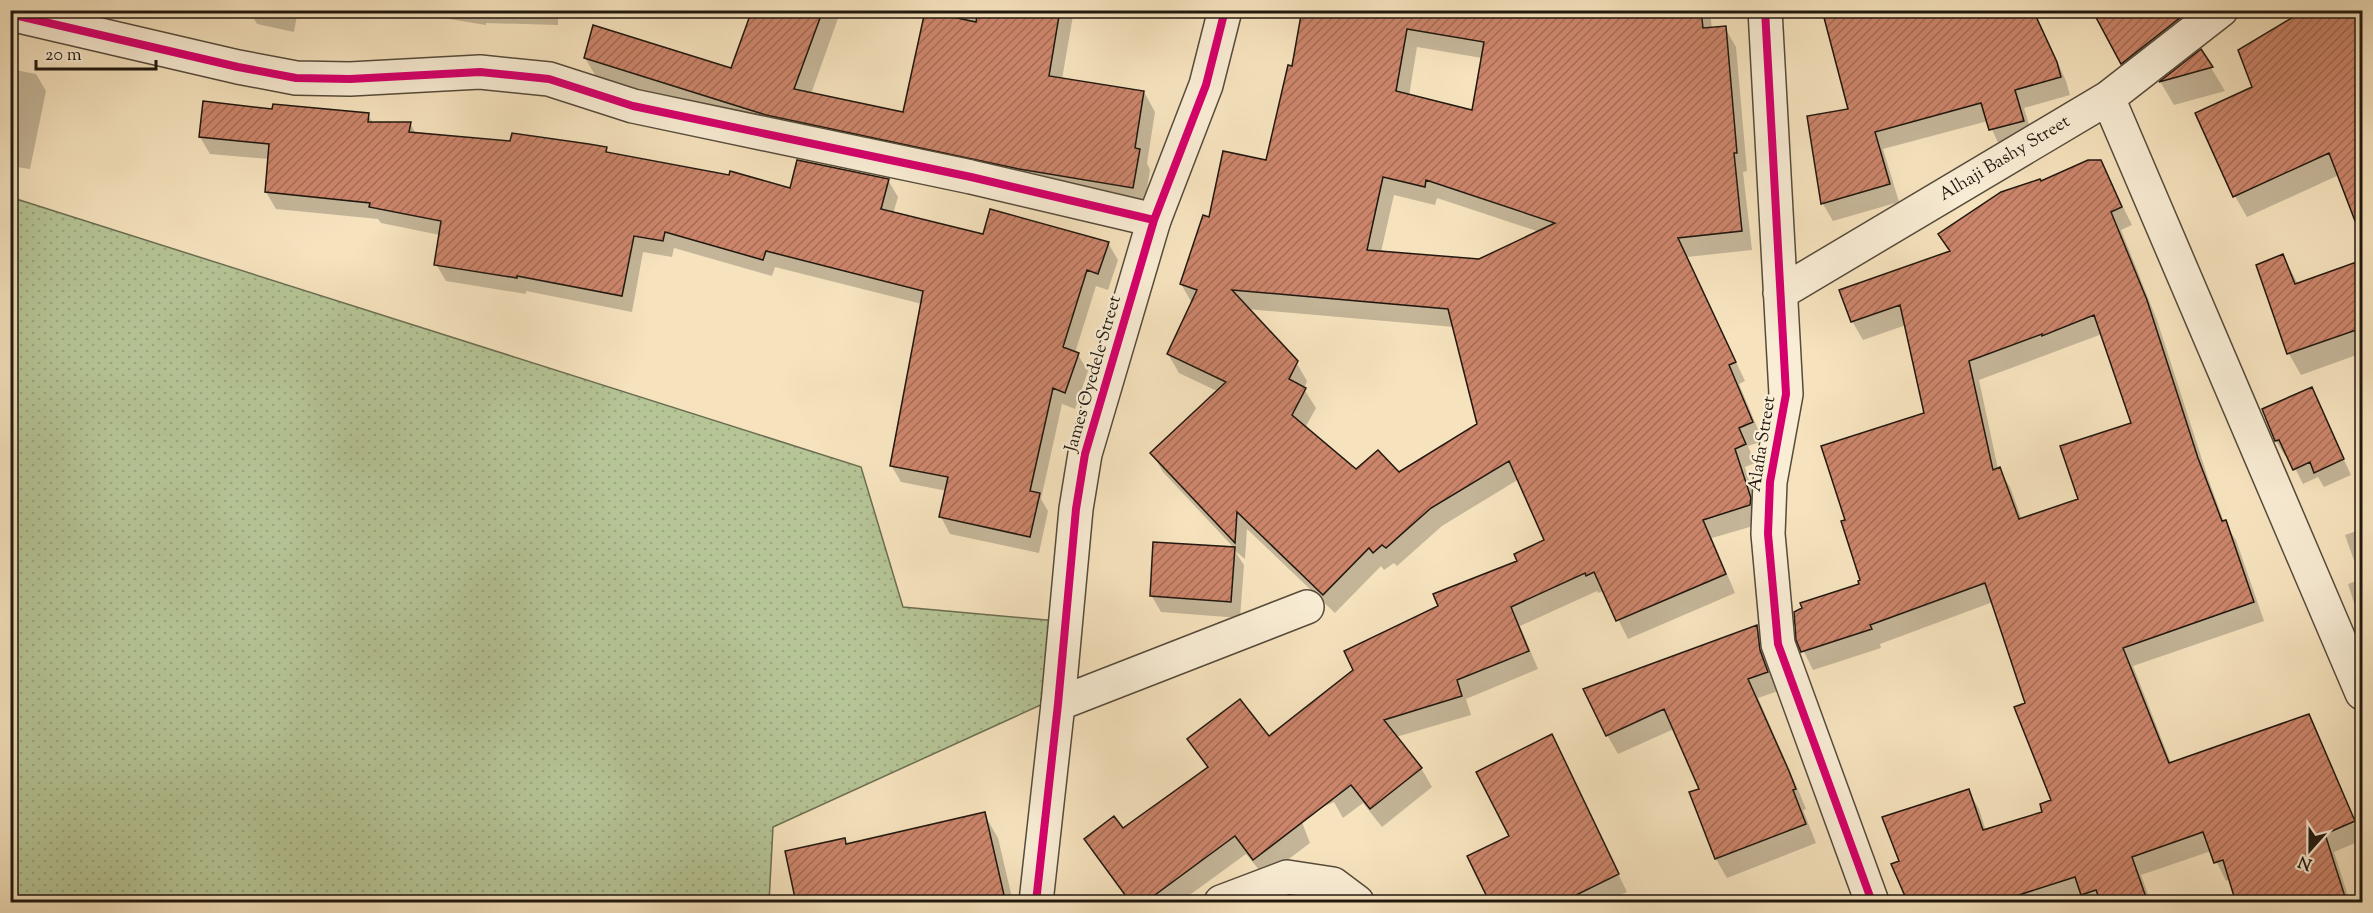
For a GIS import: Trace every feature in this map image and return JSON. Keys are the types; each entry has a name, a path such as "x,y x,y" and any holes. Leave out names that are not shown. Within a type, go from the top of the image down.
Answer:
{"street":[{"name":"James Oyedele Street","path":"1036,903 1058,705 1076,508 1085,454 1154,220 1206,85 1225,10"},
{"name":"Alafia Street","path":"1765,10 1786,394 1770,482 1768,534 1778,644 1872,903"},
{"name":"Alhaji Bashy Street","path":"1780,292 2108,98 2221,10"},
{"path":"10,14 238,67 297,78 350,79 480,72 549,79 633,106 959,175 1154,220"},
{"path":"2108,98 2362,693"},
{"path":"1058,705 1307,608"},
{"path":"1221,903 1287,877 1333,884 1357,903"}],"green space":[{"path":"10,197 861,467 903,607 1057,621 1045,703 773,827 769,902 11,902"}],"building":[{"path":"752,10 823,10 794,89 903,112 925,11 976,22 978,10 1060,10 1049,76 1144,91 1135,148 1140,149 1133,188 1019,169 766,115 584,58 593,25 731,68"},
{"path":"1314,10 1701,10 1703,28 1726,26 1737,153 1734,153 1742,231 1678,238 1736,362 1729,365 1753,422 1739,428 1746,444 1735,449 1751,498 1750,505 1703,520 1726,574 1616,621 1594,572 1586,576 1585,573 1511,607 1529,651 1457,680 1462,696 1384,720 1422,768 1370,809 1351,785 1253,860 1235,836 1144,903 1131,903 1084,839 1114,816 1123,828 1208,767 1187,739 1240,699 1269,736 1353,670 1344,651 1438,606 1433,594 1517,561 1514,554 1544,540 1509,461 1431,508 1386,548 1382,545 1373,553 1369,548 1323,595 1237,512 1235,543 1150,453 1226,382 1167,354 1197,290 1180,284 1203,215 1209,217 1223,151 1266,160 1288,65 1292,66 1301,15 1313,17","holes":["1407,29 1484,42 1472,110 1396,91","1383,177 1425,187 1426,180 1555,223 1479,259 1367,250","1232,290 1448,309 1477,424 1399,472 1378,450 1356,469 1292,415 1306,388 1289,379 1298,361"]},
{"path":"1822,10 2033,10 2057,62 2061,77 2015,90 2024,121 1989,130 1981,103 1875,132 1890,184 1821,204 1807,116 1848,109"},
{"path":"2092,10 2177,10 2181,17 2121,64"},
{"path":"2305,10 2362,10 2362,234 2360,234 2329,153 2233,197 2195,113 2252,87 2238,50"},
{"path":"2201,49 2213,67 2159,82"},
{"path":"203,101 272,109 273,104 369,113 368,122 411,122 409,132 510,141 512,133 589,144 607,147 606,152 729,175 730,171 790,188 797,160 889,179 881,209 983,234 990,209 1109,242 1098,274 1087,270 1063,347 1079,353 1065,393 1053,388 1030,491 1040,493 1030,537 939,517 948,477 890,466 923,291 766,251 763,260 665,232 663,241 634,236 622,296 517,276 517,278 434,265 441,221 369,207 370,203 265,192 269,144 199,137"},
{"path":"2088,160 2101,160 2122,207 2111,212 2147,300 2198,458 2222,521 2226,520 2254,602 2123,648 2169,763 2309,714 2355,821 2325,834 2347,903 2236,903 2223,860 2214,863 2203,832 2132,857 2148,903 2101,903 2096,890 2081,895 2075,877 1994,903 1908,903 1891,864 1899,861 1882,817 1969,789 1983,830 2042,812 2040,804 2051,800 2014,707 2025,703 1985,583 1870,625 1872,629 1801,652 1796,640 1794,612 1802,608 1800,603 1859,584 1860,580 1841,521 1845,520 1821,446 1924,413 1900,305 1851,322 1839,290 1950,251 1938,234 2001,192 2040,179 2041,181","holes":["2094,315 2131,423 2060,446 2078,499 2019,519 2000,467 1993,470 1969,361"]},
{"path":"2283,254 2295,284 2362,260 2362,328 2287,354 2256,265"},
{"path":"2312,387 2344,459 2314,473 2310,462 2293,470 2279,440 2275,441 2262,409"},
{"path":"1153,542 1235,547 1231,602 1150,596"},
{"path":"1757,625 1760,650 1768,672 1748,679 1789,771 1796,789 1793,790 1806,824 1715,859 1689,792 1699,789 1664,709 1606,736 1583,689"},
{"path":"1552,734 1619,874 1560,903 1490,903 1467,856 1509,836 1476,772"},
{"path":"985,812 1004,895 972,903 796,903 785,851 845,838 846,844"}],"cycle path":[{"path":"1036,902 1058,704 1076,509 1085,454 1154,220 1206,85 1225,10"},
{"path":"1765,10 1786,394 1770,482 1768,534 1778,644 1872,902"},
{"path":"10,14 238,67 296,78 350,79 480,72 549,79 633,106 971,177 1154,220"}]}
